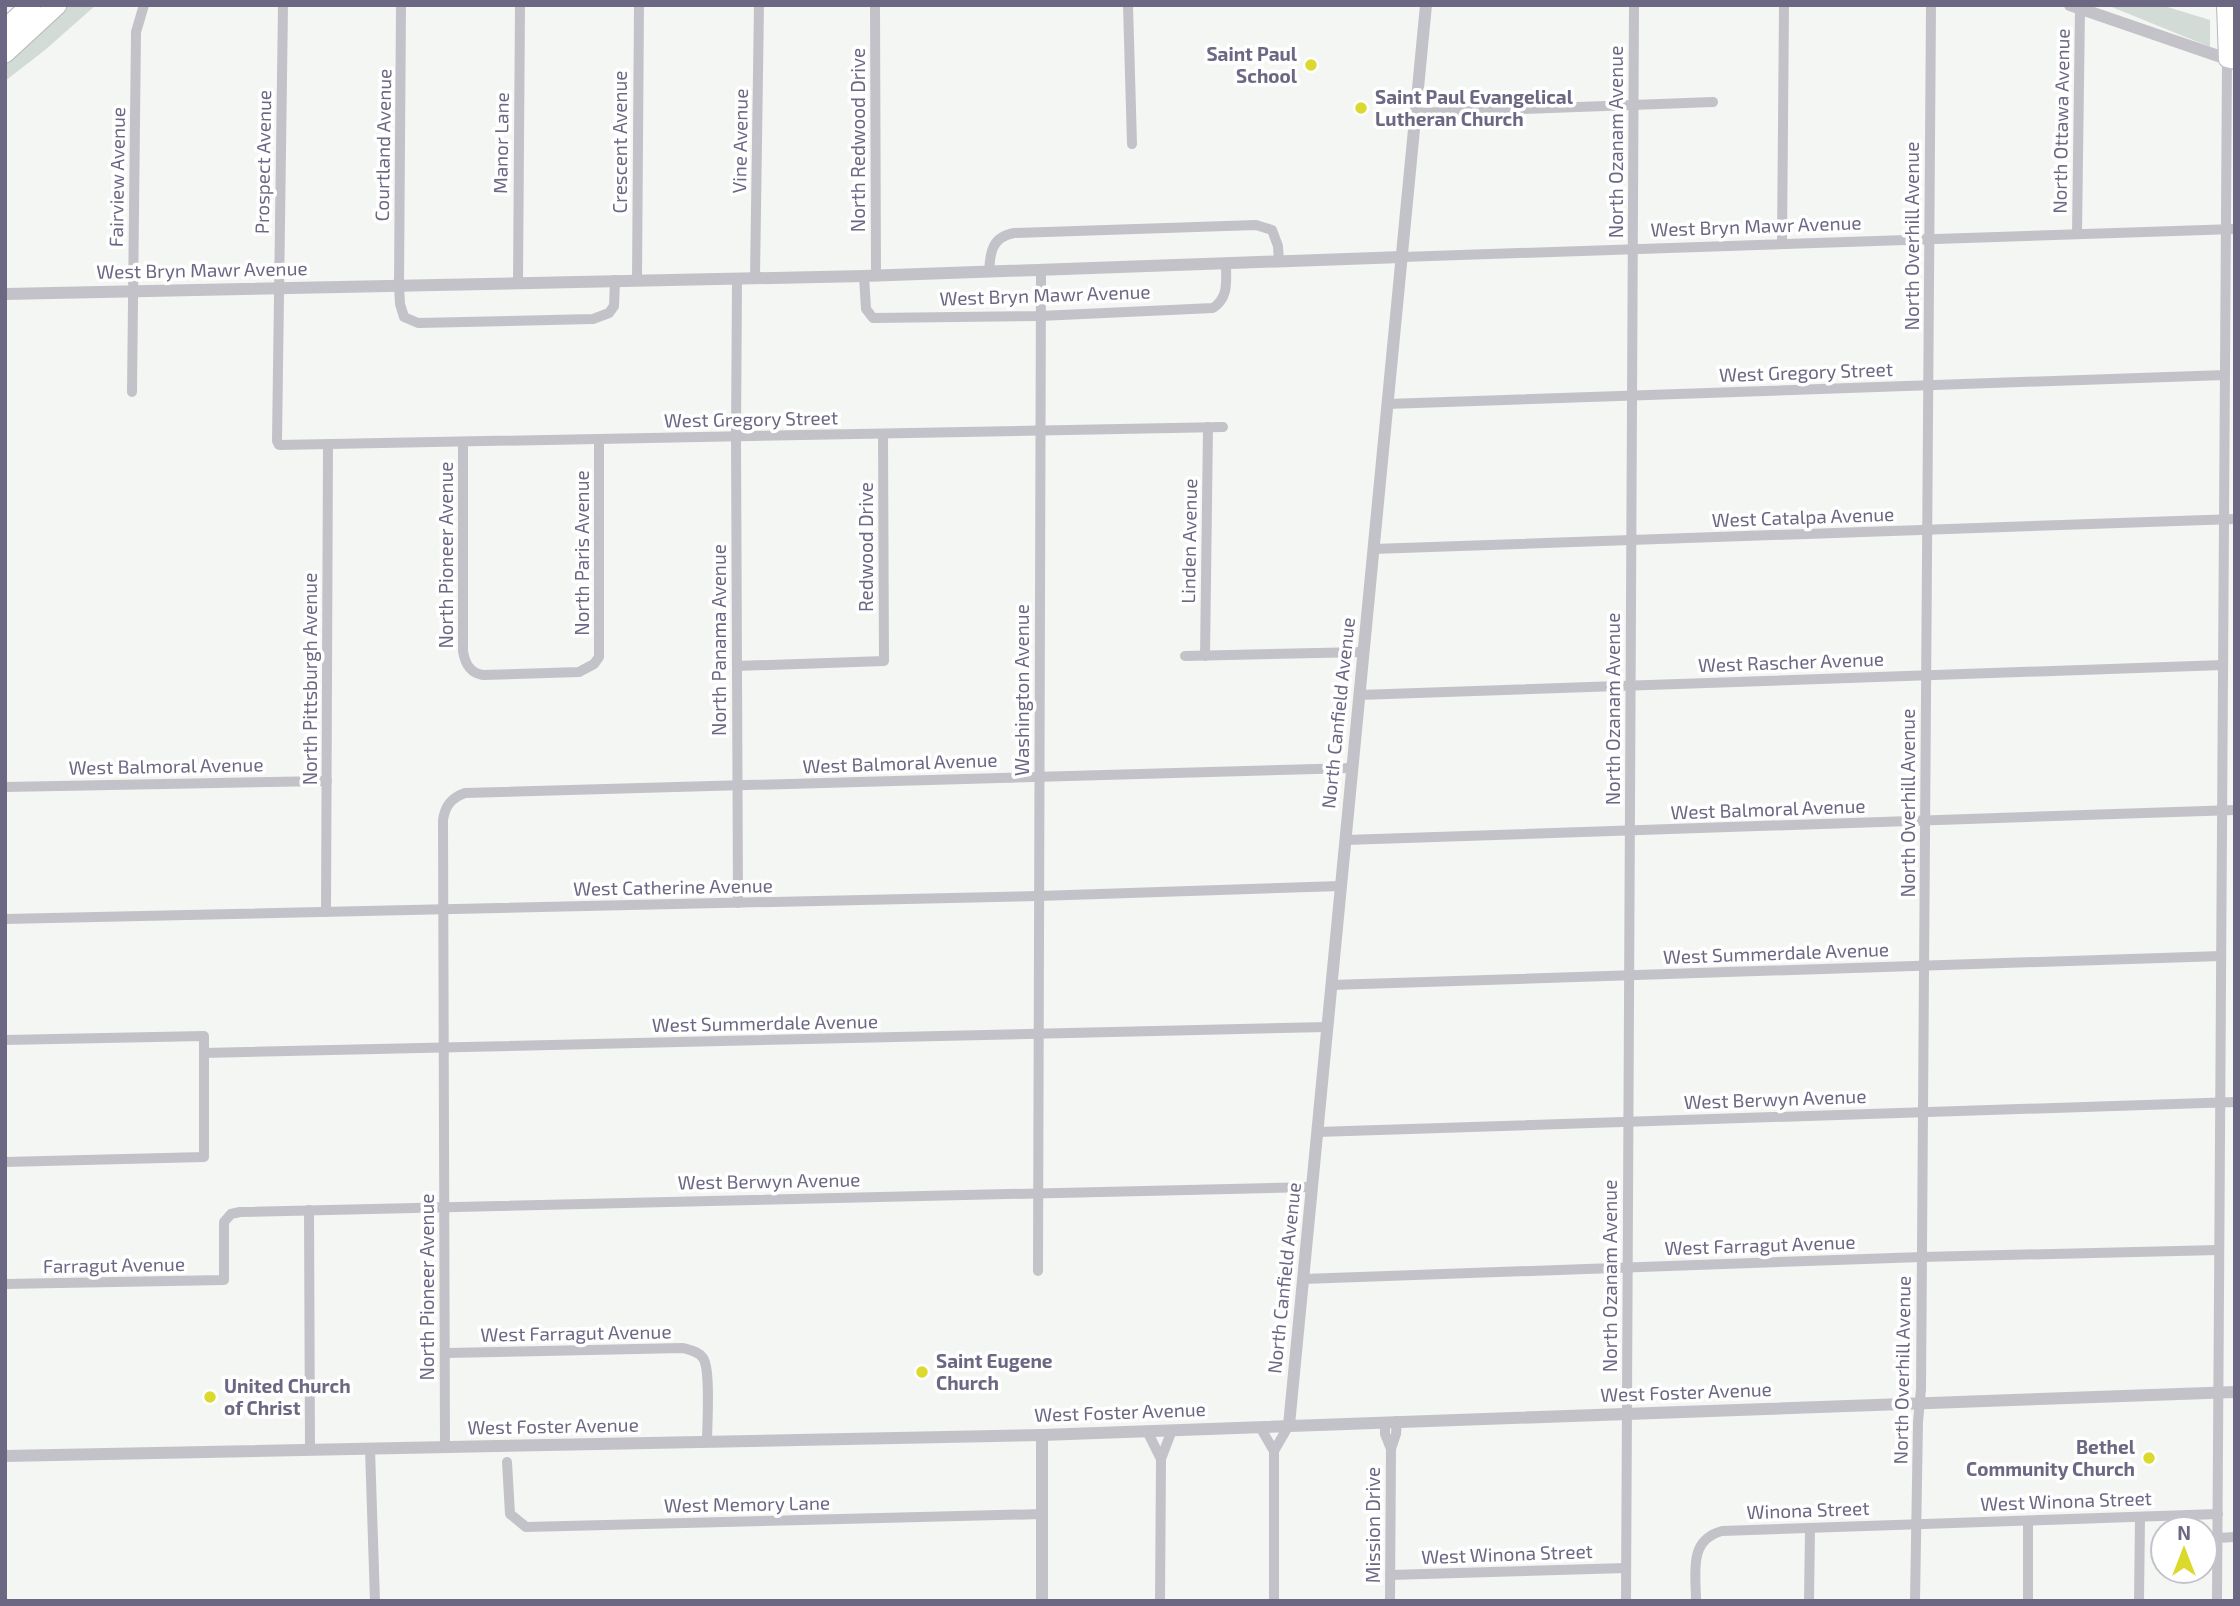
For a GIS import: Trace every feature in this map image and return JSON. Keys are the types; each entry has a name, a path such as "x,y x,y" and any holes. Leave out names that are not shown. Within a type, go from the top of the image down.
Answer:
{"highway":[{"path":"5,29 31,5"},
{"path":"5,53 57,5"},
{"path":"2225,5 2235,8"}],"main road":[{"path":"2225,5 2225,32 2231,60"}],"street":[{"name":"Fairview Avenue","path":"132,392 136,32 144,5"},
{"name":"Prospect Avenue","path":"279,445 283,5"},
{"name":"Courtland Avenue","path":"399,285 401,5"},
{"name":"Manor Lane","path":"517,282 520,5"},
{"name":"Crescent Avenue","path":"636,280 639,5"},
{"name":"Vine Avenue","path":"755,277 759,5"},
{"name":"North Redwood Drive","path":"870,276 875,5"},
{"path":"1128,5 1132,144"},
{"name":"North Canfield Avenue","path":"1289,1425 1426,5"},
{"name":"North Ozanam Avenue","path":"1626,1601 1634,5"},
{"path":"1782,243 1784,5"},
{"name":"North Overhill Avenue","path":"1915,1601 1922,1257 1931,5"},
{"path":"2075,7 2231,60 2231,229 2225,375 2230,519 2223,665 2218,1514"},
{"name":"North Ottawa Avenue","path":"2075,7 2077,234"},
{"path":"1416,113 1713,102"},
{"name":"West Bryn Mawr Avenue","path":"989,272 990,257 996,240 1004,235 1027,232 1256,225 1272,230 1278,246 1279,262"},
{"name":"West Bryn Mawr Avenue","path":"5,294 870,276 2231,229"},
{"name":"West Bryn Mawr Avenue","path":"870,276 866,309 873,318 1040,316 1213,308 1224,298 1226,292 1226,264"},
{"name":"Washington Avenue","path":"1038,1271 1041,270"},
{"name":"North Panama Avenue","path":"737,278 738,903"},
{"path":"399,285 401,312 404,317 418,323 603,317 610,313 614,306 615,280"},
{"name":"West Gregory Street","path":"1387,404 2225,375"},
{"name":"Linden Avenue","path":"1206,656 1208,427"},
{"name":"West Gregory Street","path":"279,445 1223,427"},
{"name":"Redwood Drive","path":"737,666 884,661 883,434"},
{"name":"North Paris Avenue","path":"468,667 476,674 483,675 579,672 594,664 599,657 599,440"},
{"name":"North Pioneer Avenue","path":"463,443 463,651 468,667"},
{"name":"North Pittsburgh Avenue","path":"326,912 328,446"},
{"name":"West Catalpa Avenue","path":"1373,549 2230,519"},
{"path":"1185,656 1363,652"},
{"name":"West Rascher Avenue","path":"1359,695 2223,665"},
{"name":"West Balmoral Avenue","path":"444,910 443,820 446,806 465,793 1352,768"},
{"name":"West Balmoral Avenue","path":"5,787 327,781"},
{"name":"West Balmoral Avenue","path":"1345,840 2235,810"},
{"name":"West Catherine Avenue","path":"5,919 1039,896 1341,886"},
{"path":"444,910 444,1048"},
{"name":"West Summerdale Avenue","path":"1331,985 2221,956"},
{"name":"West Summerdale Avenue","path":"204,1054 1327,1027"},
{"path":"5,1040 204,1036 204,1157 5,1162"},
{"name":"North Pioneer Avenue","path":"444,1048 445,1448"},
{"name":"West Berwyn Avenue","path":"1317,1132 2235,1101"},
{"name":"West Berwyn Avenue","path":"224,1280 224,1226 228,1216 240,1212 1312,1187"},
{"path":"309,1210 310,1450"},
{"name":"West Farragut Avenue","path":"1303,1279 1922,1257 2219,1250"},
{"name":"Farragut Avenue","path":"5,1284 224,1280"},
{"name":"West Farragut Avenue","path":"445,1353 683,1348 692,1350 704,1359 707,1367 707,1442"},
{"name":"West Foster Avenue","path":"5,1456 1042,1435 2235,1392"},
{"name":"Mission Drive","path":"1390,1601 1391,1449 1385,1434 1391,1421"},
{"path":"1274,1601 1274,1451 1289,1425"},
{"path":"1260,1427 1274,1451"},
{"path":"1160,1601 1161,1459 1172,1430"},
{"path":"1147,1431 1161,1459"},
{"path":"1041,1601 1042,1435"},
{"path":"370,1449 375,1601"},
{"name":"West Memory Lane","path":"507,1462 510,1514 526,1527 1042,1514"},
{"name":"West Winona Street","path":"1916,1523 2218,1514"},
{"path":"2139,1601 2140,1517"},
{"path":"2028,1521 2028,1601"},
{"name":"Winona Street","path":"1696,1601 1696,1556 1704,1540 1711,1534 1722,1531 1916,1523"},
{"path":"1809,1601 1810,1528"},
{"name":"West Winona Street","path":"1390,1575 1626,1568"}],"shaded area":[{"path":"67,5 96,5 5,81 5,62"},
{"path":"2107,5 2161,5 2210,20 2210,47"}],"place":[{"name":"Saint Paul School","path":"1311,65"},
{"name":"Saint Paul Evangelical Lutheran Church","path":"1361,108"},
{"name":"Saint Eugene Church","path":"922,1372"},
{"name":"United Church of Christ","path":"210,1397"},
{"name":"Bethel Community Church","path":"2149,1458"}]}
